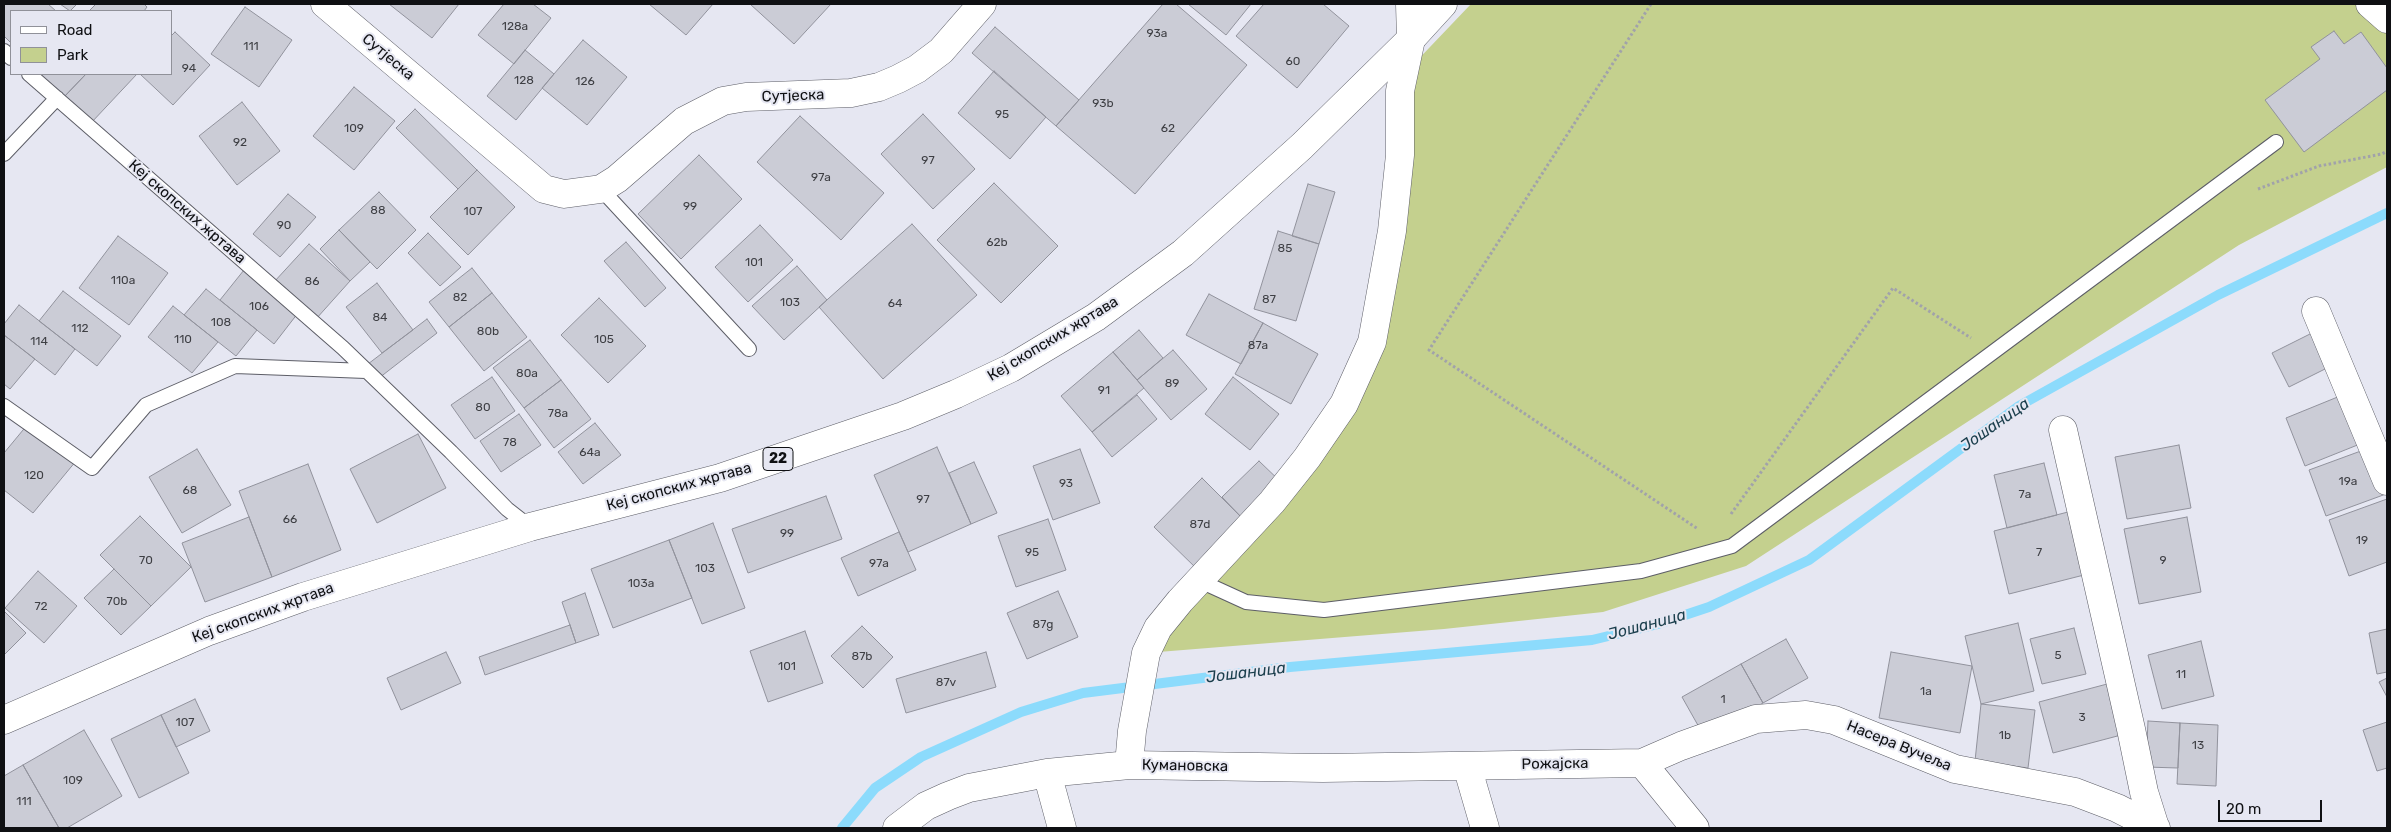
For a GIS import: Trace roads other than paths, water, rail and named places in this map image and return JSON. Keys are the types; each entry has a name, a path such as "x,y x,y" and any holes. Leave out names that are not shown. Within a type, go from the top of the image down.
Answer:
{"street":[{"name":"Сутјеска","path":"325,4 544,188 564,194 601,188 617,179 684,121 723,101 746,97 851,93 879,87 898,79 917,69 941,51 982,4"},
{"path":"1129,765 1132,731 1146,654 1158,628 1180,601 1272,502 1306,458 1344,404 1372,342 1392,231 1400,155 1400,91 1411,39 1410,4"},
{"name":"Кеј скопских жртава","path":"4,720 217,627 303,597 530,527 720,478 829,442 930,405 1011,368 1096,316 1183,253 1302,146 1411,39 1443,4"},
{"path":"2370,4 2387,19"},
{"path":"2316,311 2387,481"},
{"name":"Насера Вучеља","path":"2063,430 2144,792 2155,828"},
{"name":"Насера Вучеља","path":"1642,762 1681,746 1756,720 1806,715 1834,720 1955,769 2075,792 2117,808 2155,828"},
{"path":"1642,762 1695,828"},
{"name":"Рожајска","path":"1323,768 1642,762"},
{"name":"Кумановска","path":"897,828 926,806 969,788 1047,773 1129,765 1323,768"},
{"path":"1467,766 1485,828"},
{"path":"1047,773 1062,828"}],"lane":[{"name":"Кеј скопских жртава","path":"30,75 366,371 451,452 507,509 530,527"},
{"path":"4,154 57,98"},
{"path":"1200,581 1246,602 1324,610 1641,571 1732,546 2276,142"},
{"path":"601,188 749,349"},
{"path":"4,406 92,468 146,405 235,366 366,371"}],"waterway":[{"name":"Јошаница","path":"842,828 875,788 921,757 1021,712 1083,693 1290,667 1592,640 1658,624 1709,607 1809,560 2019,406 2218,295 2387,213"}]}
